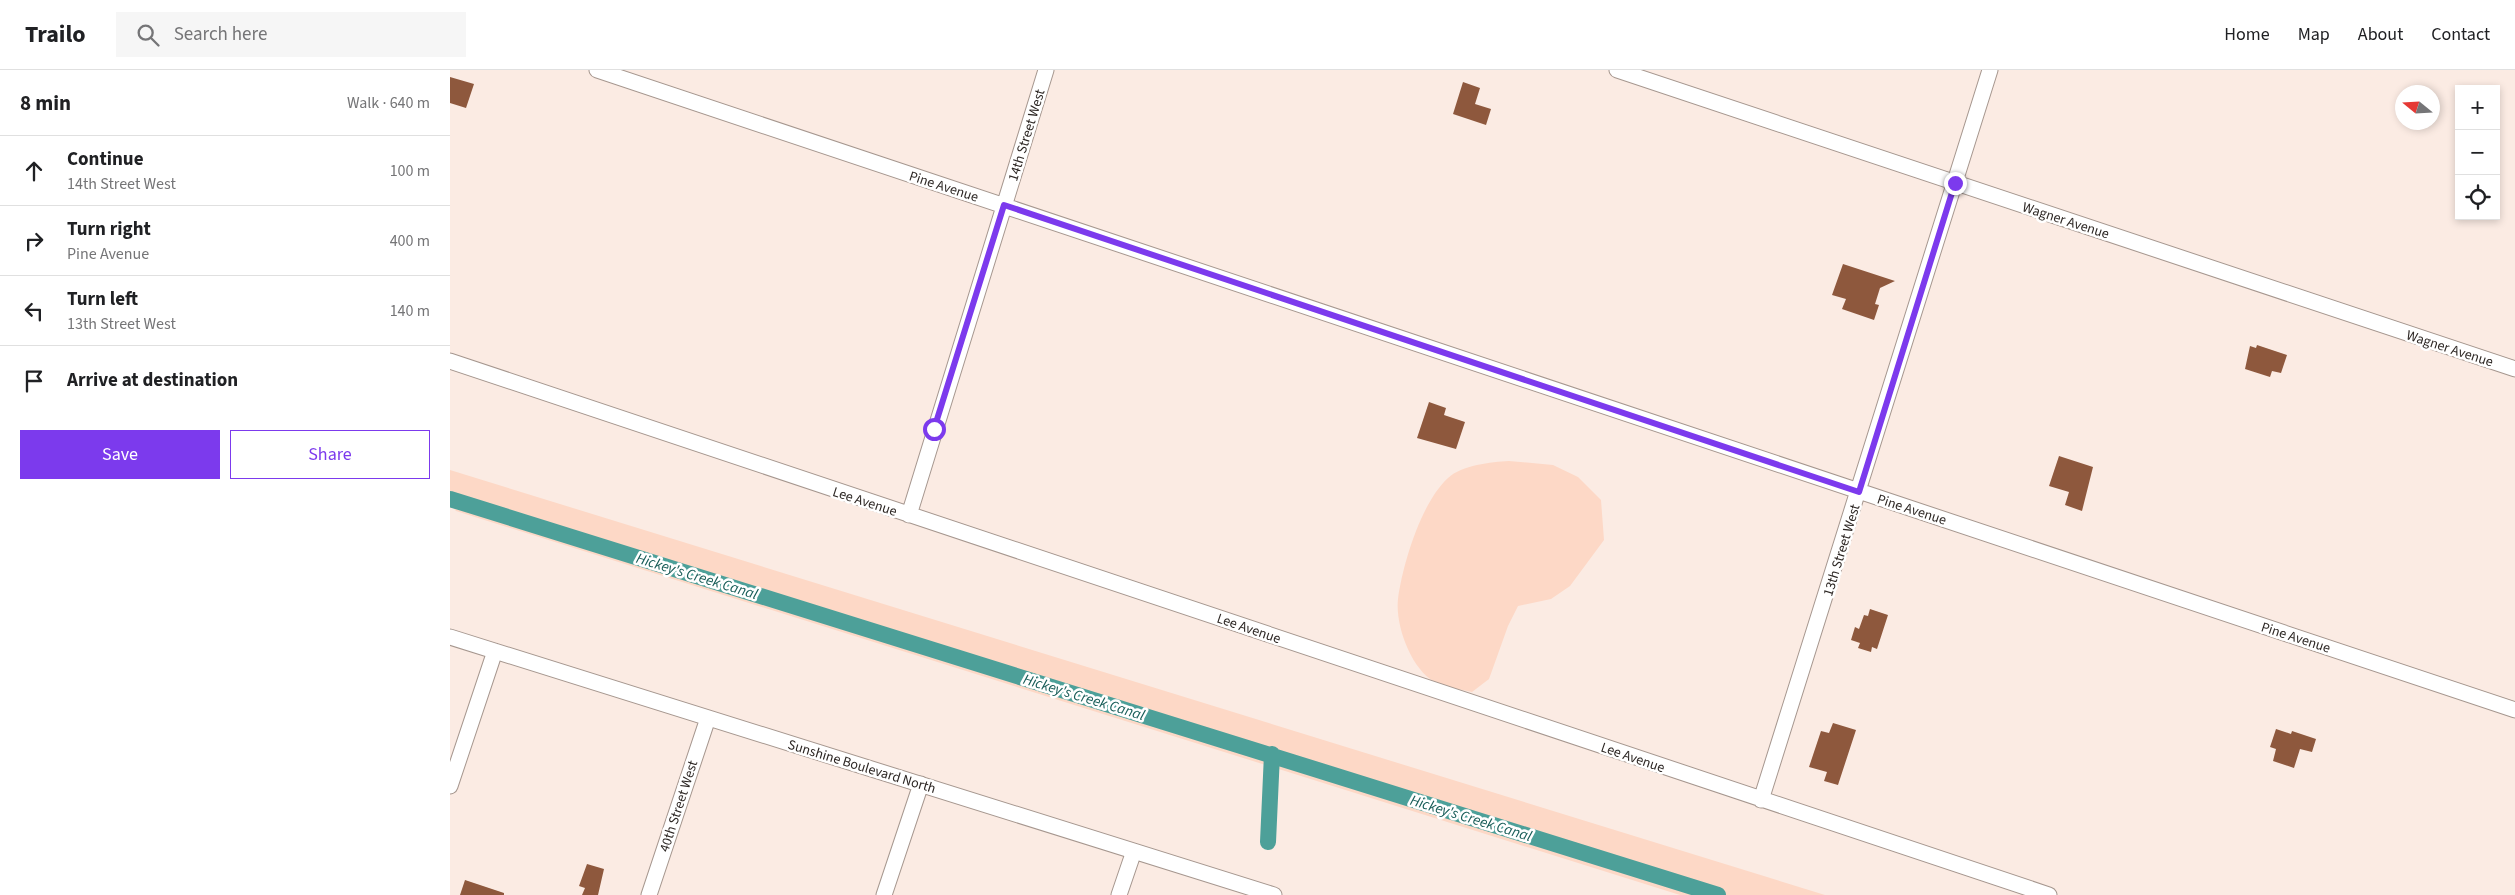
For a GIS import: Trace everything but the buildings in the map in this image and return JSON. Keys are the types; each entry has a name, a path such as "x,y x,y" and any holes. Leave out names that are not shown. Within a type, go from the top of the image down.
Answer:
{"street":[{"name":"Pine Avenue","path":"597,70 2515,710"},
{"name":"14th Street West","path":"909,516 1046,70"},
{"name":"Wagner Avenue","path":"1617,70 2515,369"},
{"name":"13th Street West","path":"1761,800 1990,70"},
{"name":"Lee Avenue","path":"450,361 909,516 2049,895"},
{"name":"Sunshine Boulevard North","path":"450,637 1274,895"},
{"path":"450,786 495,651"},
{"name":"40th Street West","path":"649,895 708,718"},
{"path":"884,895 920,784"},
{"path":"1120,895 1134,851"}],"shaded area":[{"path":"1509,461 1553,465 1578,477 1601,500 1604,540 1570,586 1551,599 1518,606 1508,626 1489,679 1472,692 1448,687 1426,676 1406,645 1399,621 1398,609 1400,584 1404,568 1415,534 1429,502 1448,478 1469,467 1485,463"},
{"path":"450,470 1825,895 1680,895 456,511 450,504"}],"waterway":[{"name":"Hickey's Creek Canal","path":"450,499 1718,895"},
{"path":"1268,842 1272,754"}],"route":[{"path":"934,429 1004,205 1859,492 1955,183"}]}
